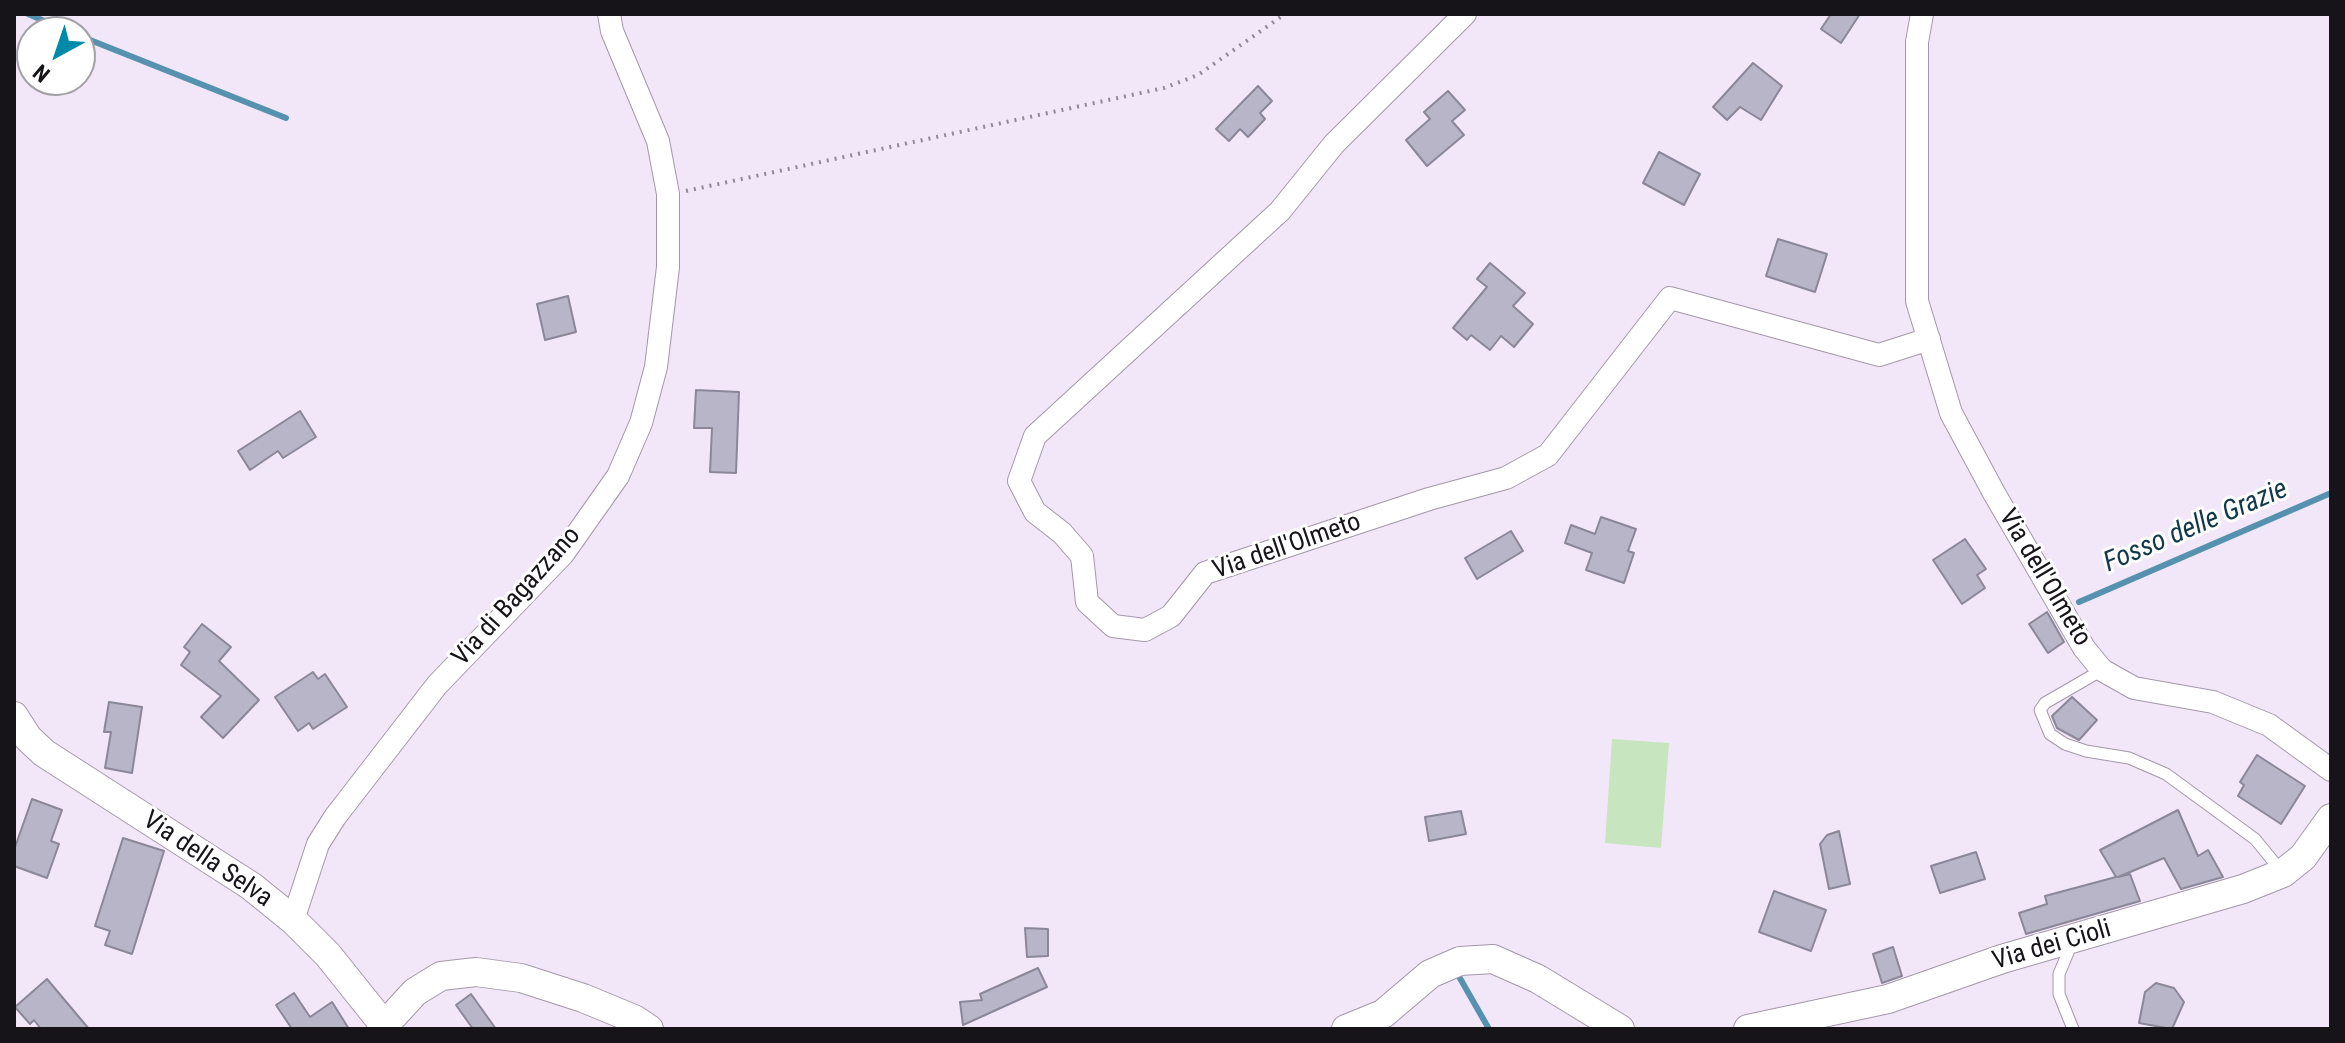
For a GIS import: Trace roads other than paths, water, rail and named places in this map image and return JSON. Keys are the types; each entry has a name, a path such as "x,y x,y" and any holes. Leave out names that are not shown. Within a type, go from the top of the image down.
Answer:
{"street":[{"name":"Via di Bagazzano","path":"293,920 318,844 335,817 437,685 563,554 618,476 641,423 656,367 668,267 668,194 658,141 612,31 609,14"},
{"name":"Via dell'Olmeto","path":"1465,14 1334,144 1280,211 1035,436 1019,481 1035,512 1062,533 1082,556 1087,602 1113,626 1145,630 1171,616 1205,573 1429,499 1506,478 1548,455 1670,298 1879,355 1929,339"},
{"name":"Via dell'Olmeto","path":"1922,14 1917,42 1915,278 1917,301 1951,413 2084,648 2102,670 2134,688 2213,702 2269,725 2331,770"},
{"name":"Via della Selva","path":"14,716 28,738 44,753 251,886 293,920 328,955 382,1027"},
{"name":"Via dei Cioli","path":"1748,1029 1888,999 2002,959 2243,889 2283,873 2303,857 2331,818"},
{"path":"1346,1029 1383,1014 1430,974 1460,961 1493,959 1538,979 1620,1029"},
{"path":"382,1027 415,992 441,976 476,972 521,978 571,994 634,1019 649,1029"}],"lane":[{"path":"2102,670 2045,703 2040,710 2050,734 2076,748 2129,758 2166,774 2255,839 2283,873"},
{"path":"2073,1029 2059,994 2059,974 2074,938"}],"waterway":[{"path":"28,14 33,16"},
{"path":"96,42 286,118"},
{"name":"Fosso delle Grazie","path":"2079,602 2331,493"},
{"path":"1457,973 1489,1029"}]}
